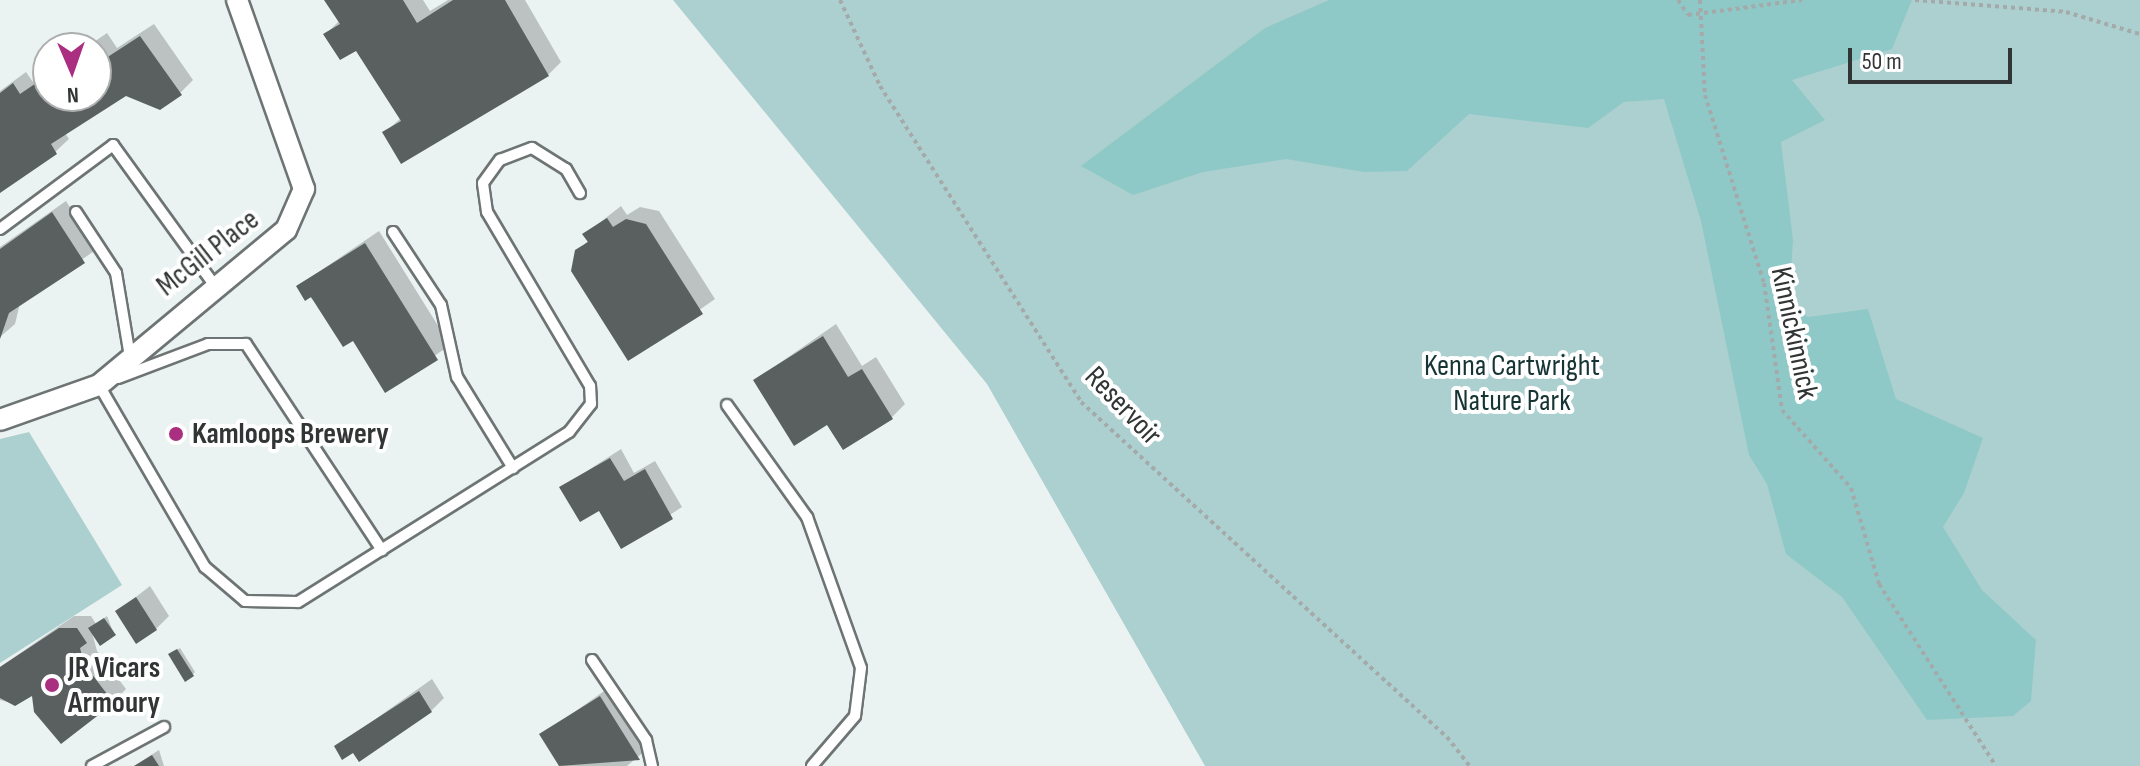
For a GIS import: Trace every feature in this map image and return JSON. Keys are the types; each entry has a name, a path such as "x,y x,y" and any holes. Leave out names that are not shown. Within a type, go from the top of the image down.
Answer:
{"street":[{"name":"McGill Place","path":"0,420 99,385 286,230 304,189 237,0"}],"lane":[{"path":"0,229 113,145 215,286"},
{"path":"382,550 246,344 208,344 99,385 205,567 245,601 298,602 382,550 513,468 569,432 591,404 590,386 487,212 483,183 500,160 532,148 566,169 580,193"},
{"path":"76,212 116,273 130,357"},
{"path":"393,232 441,305 457,377 513,468"},
{"path":"727,405 807,517 861,668 855,716 812,766"},
{"path":"592,660 646,740 652,766"},
{"path":"92,766 164,727"}],"path":[{"name":"Reservoir","path":"840,0 880,86 1081,402 1447,737 1470,766"},
{"path":"1678,0 1688,15 1802,0"},
{"name":"Kinnickinnick","path":"1700,0 1704,14 1705,95 1764,283 1782,410 1851,488 1879,584 1996,766"},
{"path":"1915,0 2066,12 2140,34"}],"green space":[{"name":"Kenna Cartwright Nature Park","path":"673,0 2140,0 2140,766 1205,766 987,384"},
{"path":"29,432 122,585 0,663 0,439"}],"shaded area":[{"path":"1329,0 1912,0 1892,49 1792,80 1825,120 1781,142 1793,240 1789,305 1808,317 1868,309 1896,399 1983,438 1964,493 1943,527 1982,590 2036,640 2031,701 2013,716 1927,720 1842,597 1786,554 1767,484 1749,455 1701,221 1664,99 1624,102 1588,128 1469,114 1407,171 1364,172 1286,159 1203,172 1133,195 1081,166 1265,28"}],"building":[{"path":"324,0 403,0 417,23 453,0 505,0 549,76 401,164 382,132 401,121 356,51 340,60 323,34 340,24"},
{"path":"140,36 182,95 160,110 126,96 112,105 112,54"},
{"path":"13,83 20,94 32,86 32,112 101,112 51,144 57,154 0,193 0,93"},
{"path":"52,212 85,263 9,313 0,339 0,249"},
{"path":"607,218 613,227 626,219 646,224 703,314 628,361 571,271 575,250 588,242 582,234"},
{"path":"365,243 438,360 385,393 353,341 343,347 311,297 305,301 296,286"},
{"path":"823,336 848,377 862,369 893,419 843,450 827,425 794,446 753,380"},
{"path":"610,458 624,481 645,469 673,519 621,549 599,511 580,522 559,487"},
{"path":"136,597 157,630 136,644 115,611"},
{"path":"104,618 116,635 100,646 88,628"},
{"name":"JR Vicars Armoury","path":"59,628 77,628 87,643 80,648 84,664 114,703 61,744 34,712 32,696 15,706 0,698 0,667"},
{"path":"177,649 194,676 185,682 168,654"},
{"path":"419,691 432,712 359,762 353,753 342,760 334,746"},
{"path":"600,696 640,760 559,766 539,734"},
{"path":"152,755 159,766 134,766"}],"place":[{"name":"Kamloops Brewery","path":"176,434"},
{"name":"JR Vicars Armoury","path":"52,685"}]}
